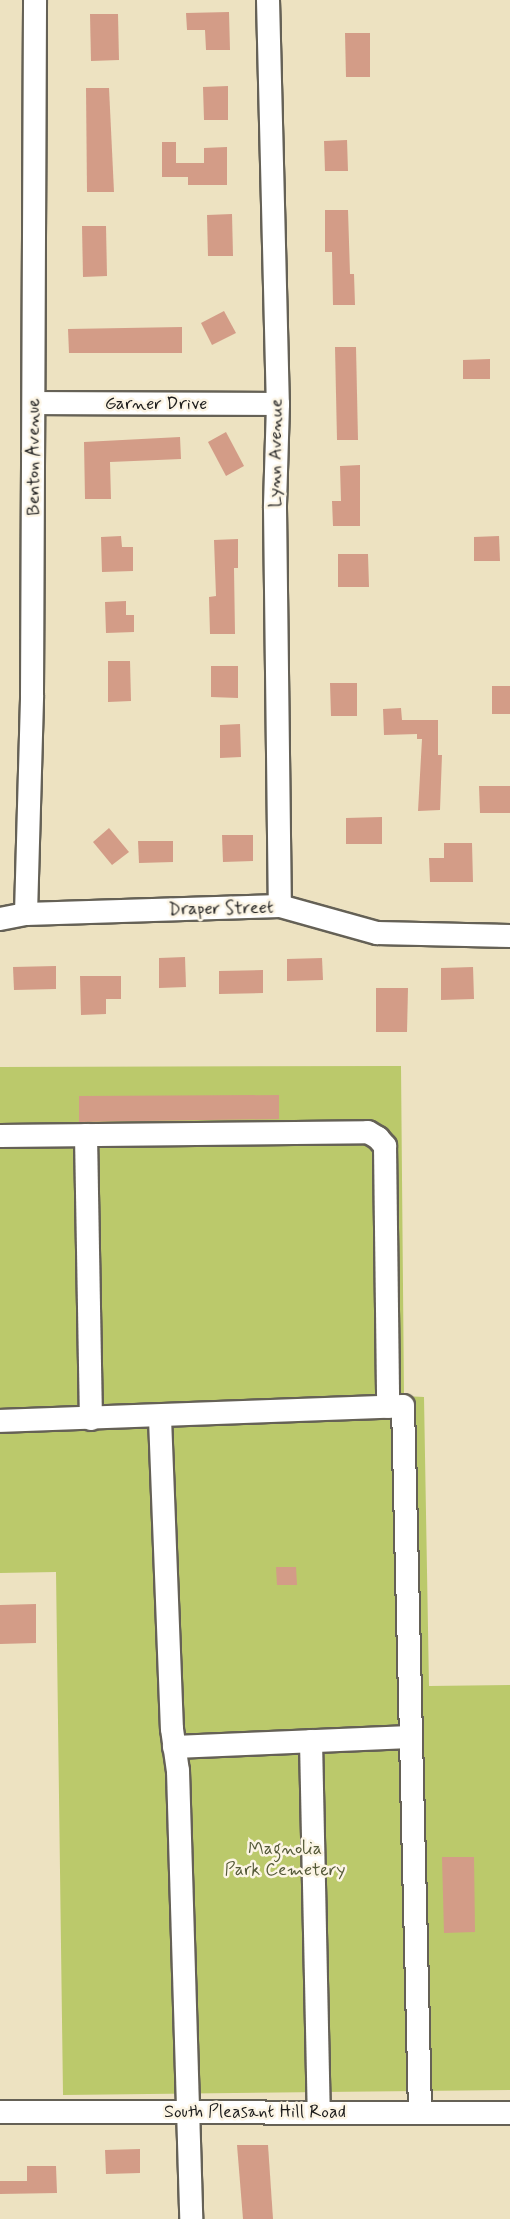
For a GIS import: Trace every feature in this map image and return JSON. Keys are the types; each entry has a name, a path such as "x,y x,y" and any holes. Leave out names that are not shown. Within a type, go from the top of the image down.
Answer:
{"street":[{"name":"Benton Avenue","path":"26,914 34,403 35,0"},
{"name":"Lynn Avenue","path":"268,0 278,404 275,508 280,906"},
{"name":"Garner Drive","path":"34,403 278,404"},
{"name":"Draper Street","path":"0,919 26,914 280,906 377,933 510,936"},
{"path":"0,1136 368,1132 378,1138 385,1146 388,1407"},
{"path":"86,1135 91,1419"},
{"path":"0,1421 160,1418 403,1406 420,2113"},
{"path":"160,1418 191,2219"},
{"path":"174,1747 411,1737"},
{"path":"311,1742 319,2112"},
{"name":"South Pleasant Hill Road","path":"0,2112 510,2113"}],"green space":[{"name":"Magnolia Park Cemetery","path":"401,1066 404,1396 424,1397 429,1686 510,1685 510,2090 63,2095 56,1572 0,1573 0,1067"}],"building":[{"path":"229,12 230,50 206,50 205,30 187,30 186,13"},
{"path":"90,14 118,14 119,60 91,61"},
{"path":"345,33 370,33 370,77 346,77"},
{"path":"228,86 228,120 204,120 203,87"},
{"path":"86,88 109,88 114,192 87,192"},
{"path":"347,140 348,171 325,171 324,141"},
{"path":"162,142 176,142 176,163 204,163 204,148 227,147 227,185 188,185 188,177 162,177"},
{"path":"325,210 348,210 350,274 354,274 355,305 333,305 332,252 325,252"},
{"path":"232,214 233,256 208,256 207,215"},
{"path":"82,226 106,226 107,276 83,277"},
{"path":"224,311 236,333 212,345 201,323"},
{"path":"182,327 182,353 69,353 68,329"},
{"path":"335,347 356,347 358,440 337,440"},
{"path":"490,359 490,379 463,379 463,360"},
{"path":"226,432 244,466 226,476 208,442"},
{"path":"180,437 181,459 110,462 111,499 85,499 84,442"},
{"path":"360,465 360,526 333,526 332,501 341,501 340,466"},
{"path":"121,536 122,547 133,547 133,571 102,572 101,537"},
{"path":"499,536 500,561 474,561 474,537"},
{"path":"238,539 238,568 234,568 235,634 210,634 209,597 216,596 214,540"},
{"path":"338,554 368,554 369,587 338,587"},
{"path":"126,601 126,615 134,615 134,632 106,633 105,602"},
{"path":"108,661 130,661 131,701 108,702"},
{"path":"211,666 238,666 238,698 211,697"},
{"path":"330,683 357,683 357,716 331,716"},
{"path":"492,686 510,686 510,714 492,714"},
{"path":"401,708 402,720 438,720 438,755 442,755 440,810 418,811 422,739 417,739 417,734 384,735 383,709"},
{"path":"240,724 241,757 220,758 220,725"},
{"path":"479,786 510,786 510,813 480,813"},
{"path":"382,817 382,844 346,844 346,818"},
{"path":"109,828 129,852 112,865 93,842"},
{"path":"222,835 253,835 253,861 223,862"},
{"path":"138,841 173,841 173,862 139,863"},
{"path":"444,843 472,843 473,882 430,882 429,858 444,858"},
{"path":"185,957 186,987 159,988 159,958"},
{"path":"322,958 323,980 287,981 287,959"},
{"path":"56,966 56,989 14,990 13,967"},
{"path":"473,967 474,999 441,1000 441,968"},
{"path":"263,970 263,993 219,994 219,971"},
{"path":"80,976 121,976 121,999 106,999 106,1014 81,1015"},
{"path":"376,988 408,988 407,1032 376,1032"},
{"path":"279,1095 279,1119 79,1122 79,1096"},
{"path":"276,1567 296,1567 297,1585 277,1585"},
{"path":"36,1604 36,1643 0,1644 0,1605"},
{"path":"442,1857 474,1857 475,1932 444,1933"},
{"path":"237,2145 268,2145 273,2219 243,2219"},
{"path":"140,2149 140,2173 106,2174 105,2150"},
{"path":"27,2166 56,2166 57,2193 0,2194 0,2181 27,2181"}]}
